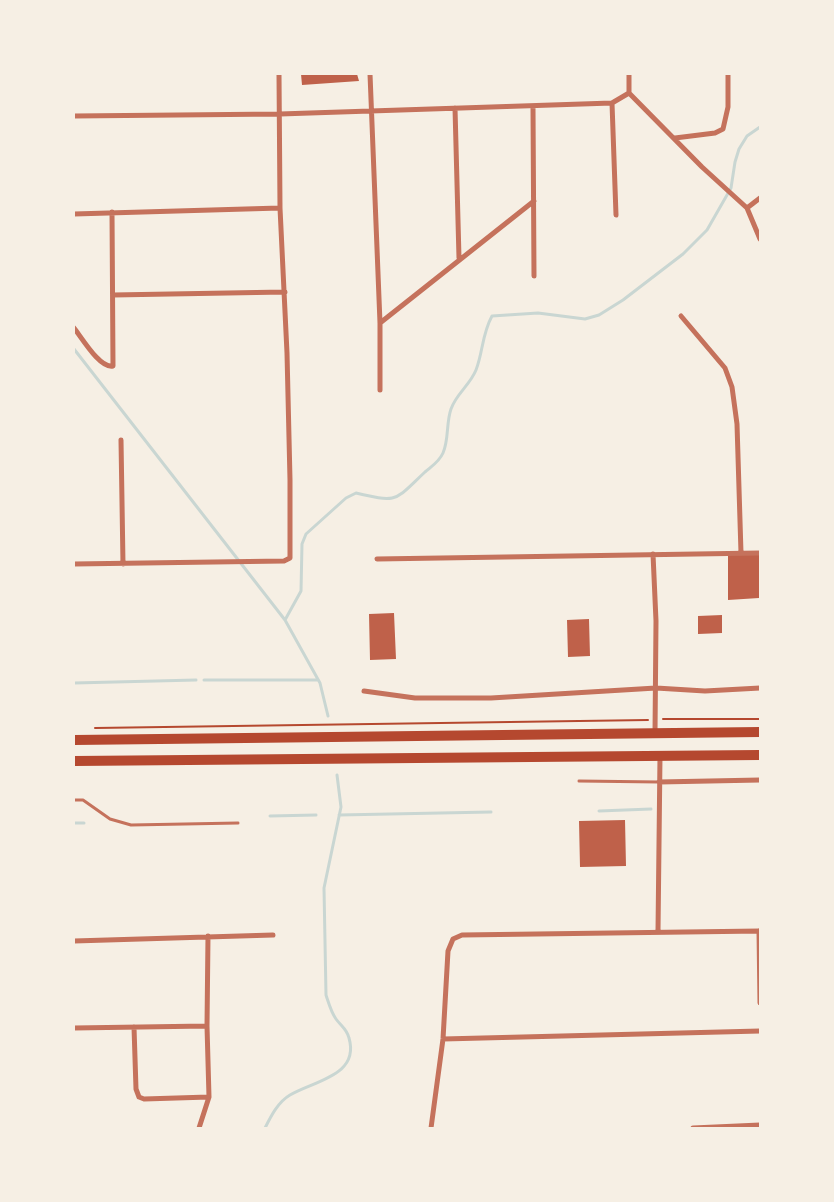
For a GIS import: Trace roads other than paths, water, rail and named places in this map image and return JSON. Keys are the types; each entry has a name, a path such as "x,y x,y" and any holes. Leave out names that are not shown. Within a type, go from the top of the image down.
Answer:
{"main road":[{"path":"74,740 760,732"},
{"path":"74,761 760,755"}],"street":[{"path":"74,564 288,560 291,548 290,480 285,292 280,208 279,74"},
{"path":"370,74 380,322 380,390"},
{"path":"629,74 628,93 702,167 748,208 760,239"},
{"path":"675,138 716,133 723,129 727,115 728,74"},
{"path":"74,116 280,114 612,103 628,93"},
{"path":"612,103 616,214"},
{"path":"533,106 534,276"},
{"path":"455,108 459,258"},
{"path":"748,208 760,198"},
{"path":"380,322 534,200"},
{"path":"74,214 280,208"},
{"path":"74,328 100,362 113,367 112,212"},
{"path":"114,295 285,292"},
{"path":"682,316 725,368 732,387 737,424 741,554"},
{"path":"122,440 124,564"},
{"path":"377,559 760,553"},
{"path":"653,554 656,620 655,733"},
{"path":"364,691 415,698 491,698 656,688 705,691 760,688"},
{"path":"658,931 660,756"},
{"path":"659,782 760,780"},
{"path":"431,1128 443,1039 448,951 453,938 462,934 760,931 760,1003"},
{"path":"74,941 273,935"},
{"path":"199,1128 209,1097 207,1026 208,936"},
{"path":"74,1028 207,1026"},
{"path":"134,1027 136,1089 139,1097 144,1099 209,1097"},
{"path":"443,1039 760,1031"},
{"path":"693,1128 760,1124"}],"lane":[{"path":"579,781 659,782"},
{"path":"74,800 83,800 110,819 131,825 238,823"}],"waterway":[{"path":"285,620 301,591 302,544 306,534 346,498 356,493 381,498 395,497 401,494 439,459 445,448 451,409 476,370 486,330 492,316 538,313 585,319 599,315 623,300 683,254 707,230 731,188 739,149 747,136 760,127"},
{"path":"74,349 285,620 320,683 328,716"},
{"path":"74,683 196,680"},
{"path":"204,680 318,680"},
{"path":"265,1128 282,1101 341,1069 348,1061 351,1051 348,1035 334,1016 326,995 324,888 341,807 337,775"},
{"path":"599,811 651,809"},
{"path":"339,815 491,812"},
{"path":"270,816 316,815"},
{"path":"74,823 84,823"}]}
